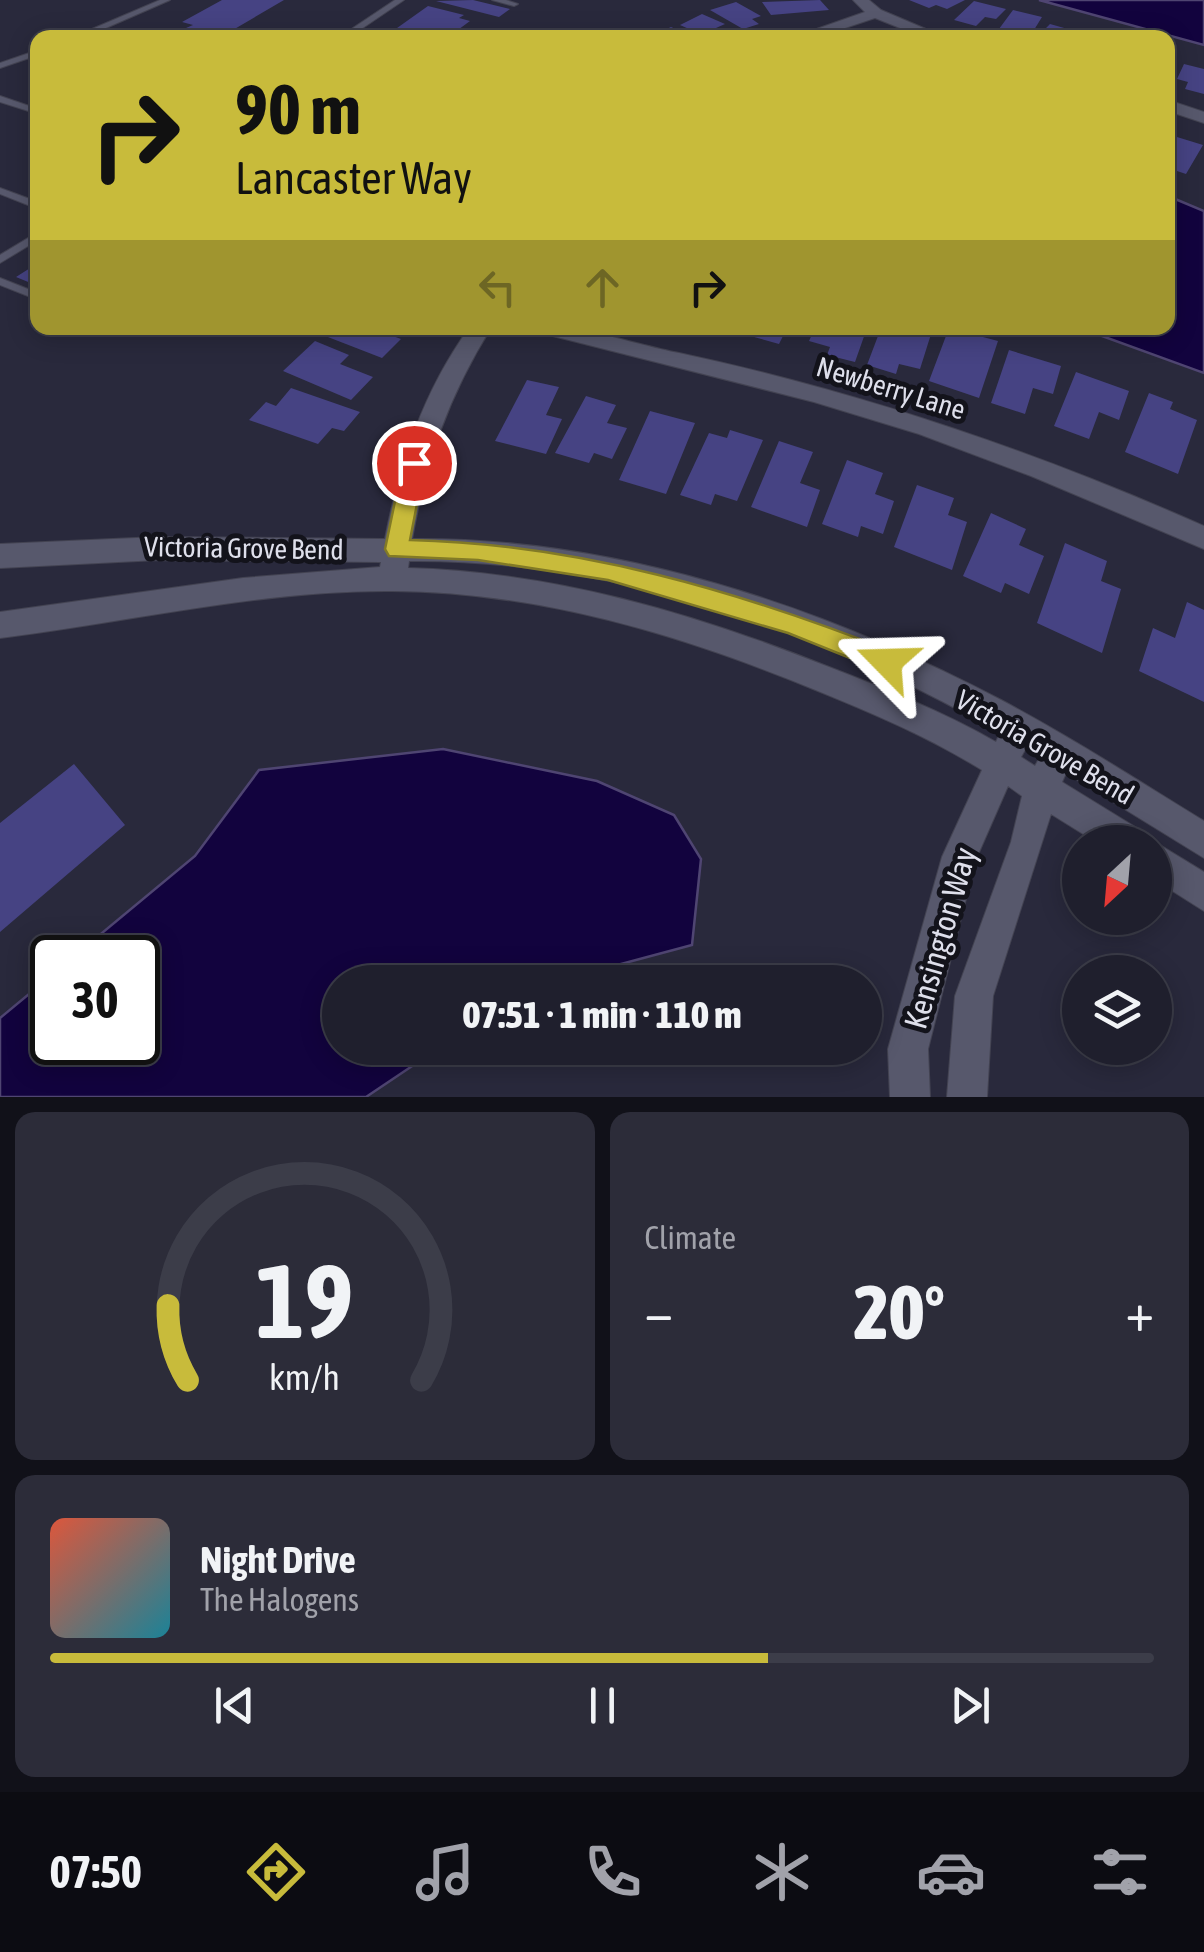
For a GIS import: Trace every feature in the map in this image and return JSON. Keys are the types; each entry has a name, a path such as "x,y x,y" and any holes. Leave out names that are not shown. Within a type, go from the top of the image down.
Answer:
{"street":[{"path":"860,0 876,13 920,30"},
{"path":"823,30 876,13"},
{"path":"1175,108 1204,118"},
{"path":"394,564 414,463 429,418 448,377 475,335"},
{"name":"Newberry Lane","path":"570,335 604,346 756,378 936,432 1042,470 1204,538"},
{"name":"Victoria Grove Bend","path":"0,556 146,545 394,564 572,599 671,624 776,659 866,696 967,743 1098,825"},
{"name":"Victoria Grove Bend","path":"0,625 302,583 478,551 608,570 792,623 918,674 1059,752 1204,841"},
{"name":"Kensington Way","path":"910,1097 908,1049 960,857 1018,729"},
{"name":"Kensington Way","path":"967,1097 974,996 1028,842 1040,792 1059,752"},
{"path":"1172,871 1204,893"}],"lane":[{"path":"94,30 166,0"},
{"path":"354,30 400,0"},
{"path":"496,0 514,4"},
{"path":"0,66 30,55"},
{"path":"0,99 30,109"},
{"path":"0,191 30,203"},
{"path":"0,260 30,240"},
{"path":"0,281 30,294"}],"shaded area":[{"path":"1039,0 1204,0 1204,45 1175,37 1175,30 1149,30"},
{"path":"1175,199 1204,211 1204,373 1099,335 1175,335"},
{"path":"443,749 597,781 674,815 701,859 692,945 617,965 322,965 322,1065 414,1065 366,1097 0,1097 0,1018 30,993 30,1065 160,1065 160,935 100,935 195,856 259,770"}],"building":[{"path":"222,0 284,0 233,30 192,30 186,28 193,25 182,22"},
{"path":"473,0 510,9 499,17 436,1"},
{"path":"820,0 829,10 771,15 762,2"},
{"path":"909,0 965,0 947,9 936,5 929,8"},
{"path":"974,1 1006,9 996,19 985,17 976,26 954,20"},
{"path":"736,2 761,16 752,19 759,24 743,29 710,10"},
{"path":"428,6 464,15 459,18 470,21 458,30 394,30"},
{"path":"1013,10 1042,17 1034,30 998,30"},
{"path":"702,14 725,24 716,28 720,30 691,30 680,25"},
{"path":"1050,24 1071,30 1044,30"},
{"path":"1184,64 1204,69 1204,94 1185,89 1188,82 1177,79"},
{"path":"1175,140 1203,145 1186,174 1175,170"},
{"path":"30,268 30,283 16,277"},
{"path":"323,335 390,335 401,339 382,358"},
{"path":"747,335 784,335 779,344"},
{"path":"812,335 865,335 855,362 827,355 830,347 809,341"},
{"path":"878,335 931,335 920,369 899,364 896,374 867,365"},
{"path":"946,335 975,335 998,341 979,398 929,381"},
{"path":"315,341 349,355 340,364 373,377 351,400 283,371"},
{"path":"1009,350 1061,366 1053,394 1033,388 1025,414 991,403"},
{"path":"1076,372 1129,391 1119,420 1099,412 1089,439 1054,426"},
{"path":"527,380 559,387 546,415 562,419 546,454 495,441"},
{"path":"291,388 360,412 344,431 332,428 318,444 249,420 266,402 276,406"},
{"path":"1149,393 1173,402 1170,409 1197,420 1178,474 1125,452"},
{"path":"586,396 616,405 607,423 627,428 612,459 594,453 589,463 555,453"},
{"path":"650,411 695,423 666,494 619,480"},
{"path":"730,430 763,440 737,501 715,494 711,505 680,495 709,433 727,438"},
{"path":"779,441 813,452 800,483 820,490 807,527 751,507"},
{"path":"847,460 883,473 875,494 894,501 883,534 861,526 858,537 822,524"},
{"path":"917,485 954,498 948,515 967,522 952,570 894,547"},
{"path":"991,513 1026,529 1019,545 1044,556 1029,594 1005,583 1001,593 963,576"},
{"path":"1065,543 1107,561 1101,581 1121,589 1102,653 1037,623"},
{"path":"1187,602 1204,610 1204,702 1139,671 1153,628 1175,638"},
{"path":"74,764 125,825 0,932 0,823"}],"route":[{"path":"414,463 397,549 478,551 608,570 792,623 887,662"}]}
